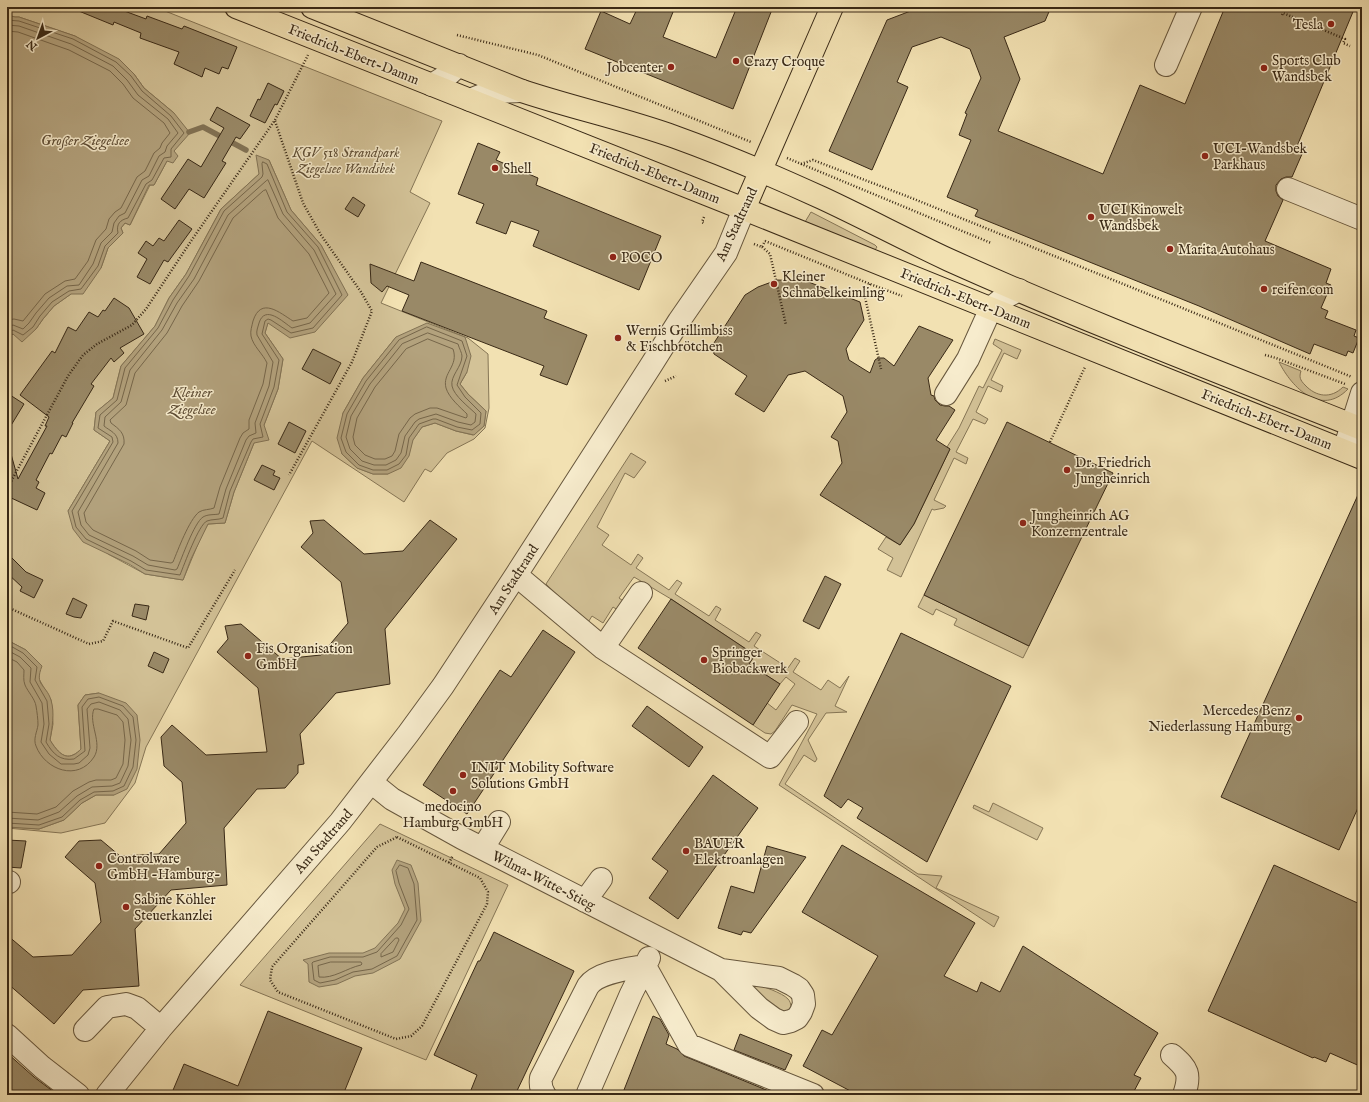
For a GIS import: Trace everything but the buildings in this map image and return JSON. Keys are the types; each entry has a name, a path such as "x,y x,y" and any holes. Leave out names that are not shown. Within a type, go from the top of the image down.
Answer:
{"main road":[{"name":"Friedrich-Ebert-Damm","path":"236,7 1353,454"},
{"name":"Friedrich-Ebert-Damm","path":"312,7 522,91 556,102 621,119 674,137 760,171 822,198 944,258 1143,342 1357,427"},
{"name":"Am Stadtrand","path":"744,209 832,7"}],"street":[{"path":"1166,65 1191,7"},
{"path":"432,85 449,74 459,65"},
{"path":"470,100 490,92 522,91"},
{"path":"1288,189 1362,219"},
{"name":"Am Stadtrand","path":"107,1095 160,1028 340,822 443,686 672,331 726,253 744,209"},
{"path":"946,394 968,359 991,308 1002,299 1019,290"},
{"path":"1353,454 1357,427 1356,386"},
{"path":"516,575 603,648 770,757 798,722"},
{"path":"603,648 641,593"},
{"name":"Wilma-Witte-Stieg","path":"371,782 392,799 483,848 721,970"},
{"path":"483,848 499,822"},
{"path":"585,901 602,879"},
{"path":"588,1093 631,994 658,939"},
{"path":"546,1095 542,1091 540,1084 541,1078 588,986 592,981 600,977 645,966"},
{"path":"645,966 689,1045 814,1095"},
{"path":"85,1030 107,1007 126,1004 137,1008 160,1028"},
{"path":"7,1036 42,1067 78,1095"},
{"path":"1172,1055 1181,1063 1188,1074 1188,1082 1184,1095"}],"path":[{"path":"1282,16 1283,13 1345,39 1343,43 1350,46"},
{"path":"457,35 538,55 991,243"},
{"path":"7,488 68,376 84,355 97,344 132,325 146,309 275,120 317,39"},
{"path":"275,120 303,203 321,235 361,292 372,311 352,362 289,475"},
{"path":"801,164 813,160 921,202 1356,386"},
{"path":"704,217 702,222 705,224"},
{"path":"762,247 766,238"},
{"path":"754,244 762,247 770,254 786,325"},
{"path":"870,284 865,297 881,369"},
{"path":"1265,355 1356,386"},
{"path":"1050,442 1085,367"},
{"path":"7,607 89,644 102,641 113,621 188,648 235,570"},
{"path":"397,837 480,878 488,892 487,904 422,1026 411,1036 396,1039 388,1036 278,992 270,980 272,966 377,847 397,837"}],"green space":[{"name":"KGV 518 Strandpark Ziegelsee Wandsbek","path":"7,7 155,7 442,121 410,192 430,203 381,303 468,338 488,354 489,408 485,428 474,439 447,453 431,472 425,469 404,502 312,441 146,747 135,783 105,823 61,833 7,827 39,829 64,820 82,803 96,795 114,795 99,693 85,695 78,705 81,749 75,754 69,756 63,755 57,750 50,740 53,724 51,700 39,679 39,674 26,650 7,640 7,338 13,334 36,329 54,306 71,294 101,268 108,248 123,233 121,228 125,223 130,225 150,185 154,185 174,151 174,113 144,88 134,74 75,36 19,17 7,15","holes":["269,160 291,210 321,245 347,295 268,322 265,333 283,359 278,389 264,425 254,443 234,492 225,523 208,524 183,580 145,574 108,554 68,511 110,441 94,430 96,412 113,398 121,366 155,326 169,298 186,274 221,209 259,174","396,337 467,372 460,384 486,411 484,426 473,435 456,431 435,423 422,427 388,474 373,474 357,468 342,454 343,413 363,378"]},
{"path":"811,212 877,247 875,250 807,224 805,222"},
{"path":"995,339 1021,350 1017,359 1004,353 991,380 1003,386 1001,392 988,386 976,412 988,419 985,424 973,419 956,452 968,458 966,464 954,458 934,500 946,506 944,508 932,509 901,577 887,570 893,558 878,549 886,537 900,545 914,524 950,449 947,447 959,428 979,386 983,388 1002,350 993,344"},
{"path":"1279,362 1301,371 1300,378 1302,382 1309,389 1319,394 1329,395 1343,387 1348,389 1338,397 1328,400 1318,400 1308,396 1299,389 1291,381"},
{"path":"631,453 646,462 634,478 625,473 597,527 609,535 602,545 631,565 638,554 643,558 636,568 669,590 677,580 682,583 675,594 709,616 716,606 721,609 715,620 749,642 756,632 761,635 754,646 788,668 795,658 800,661 793,672 821,690 828,680 840,688 849,676 835,706 847,712 826,713 808,740 817,759 815,762 804,755 785,784 918,874 942,876 936,888 999,917 994,927 779,785 817,714 792,705 775,731 771,734 765,733 753,725 767,703 776,710 795,684 786,677 780,684 749,664 755,655 671,599 634,577 619,598 626,603 621,612 613,607 603,623 592,616 587,624 546,584"},
{"path":"924,595 1029,646 1023,658 954,625 957,619 936,609 933,615 918,607"},
{"path":"993,803 1043,828 1037,840 973,808 974,805 989,812"},
{"path":"380,824 508,885 426,1060 240,985"},
{"path":"753,984 781,994 788,999 791,1008 785,1012 751,995 751,986"}],"water":[{"name":"Großer Ziegelsee","path":"7,15 19,17 75,36 119,59 134,74 144,88 174,113 190,133 174,151 178,156 173,163 167,161 154,185 149,185 130,225 125,223 121,228 123,233 108,248 101,268 83,294 71,294 54,306 36,329 22,342 13,334 7,338"},
{"name":"Kleiner Ziegelsee","path":"256,155 269,160 291,210 321,245 348,295 315,332 290,338 268,323 265,333 283,359 278,389 264,425 269,440 254,443 234,492 225,523 208,524 191,559 183,580 145,574 129,564 83,542 73,529 68,511 110,441 94,430 96,412 113,398 121,366 155,326 169,298 186,274 221,209 259,174"},
{"path":"427,323 465,337 471,356 467,372 460,384 486,411 484,426 474,435 456,431 435,423 422,427 413,440 409,456 401,468 388,474 373,474 357,468 342,454 337,438 343,413 363,378 396,337"},
{"path":"7,640 26,650 42,666 39,678 49,695 53,710 50,740 57,750 63,755 69,756 75,754 81,749 78,705 85,695 99,693 126,703 137,715 140,740 137,769 127,789 114,795 96,795 82,803 64,820 39,829 7,827"},
{"path":"397,860 411,865 418,883 421,921 400,959 373,973 355,976 337,984 319,987 309,982 308,964 303,960 329,953 363,953 375,948 398,923 405,909 395,884 392,870"}],"waterway":[{"path":"189,132 203,127 246,150"}],"place":[{"name":"Tesla","path":"1331,24"},
{"name":"Crazy Croque","path":"736,61"},
{"name":"Jobcenter","path":"671,67"},
{"name":"Sports Club Wandsbek","path":"1264,68"},
{"name":"UCI-Wandsbek Parkhaus","path":"1205,156"},
{"name":"Shell","path":"495,168"},
{"name":"UCI Kinowelt Wandsbek","path":"1091,217"},
{"name":"Marita Autohaus","path":"1170,249"},
{"name":"POCO","path":"613,257"},
{"name":"Kleiner Schnabelkeimling","path":"774,284"},
{"name":"reifen.com","path":"1264,289"},
{"name":"Wernis Grillimbiss & Fischbrötchen","path":"618,338"},
{"name":"Dr. Friedrich Jungheinrich","path":"1067,470"},
{"name":"Jungheinrich AG Konzernzentrale","path":"1023,523"},
{"name":"Fis Organisation GmbH","path":"248,656"},
{"name":"Springer Biobackwerk","path":"704,660"},
{"name":"Mercedes Benz Niederlassung Hamburg","path":"1299,718"},
{"name":"INIT Mobility Software Solutions GmbH","path":"463,775"},
{"name":"medocino Hamburg GmbH","path":"453,791"},
{"name":"BAUER Elektroanlagen","path":"686,851"},
{"name":"Controlware GmbH -Hamburg-","path":"99,866"},
{"name":"Sabine Köhler Steuerkanzlei","path":"126,907"}]}
